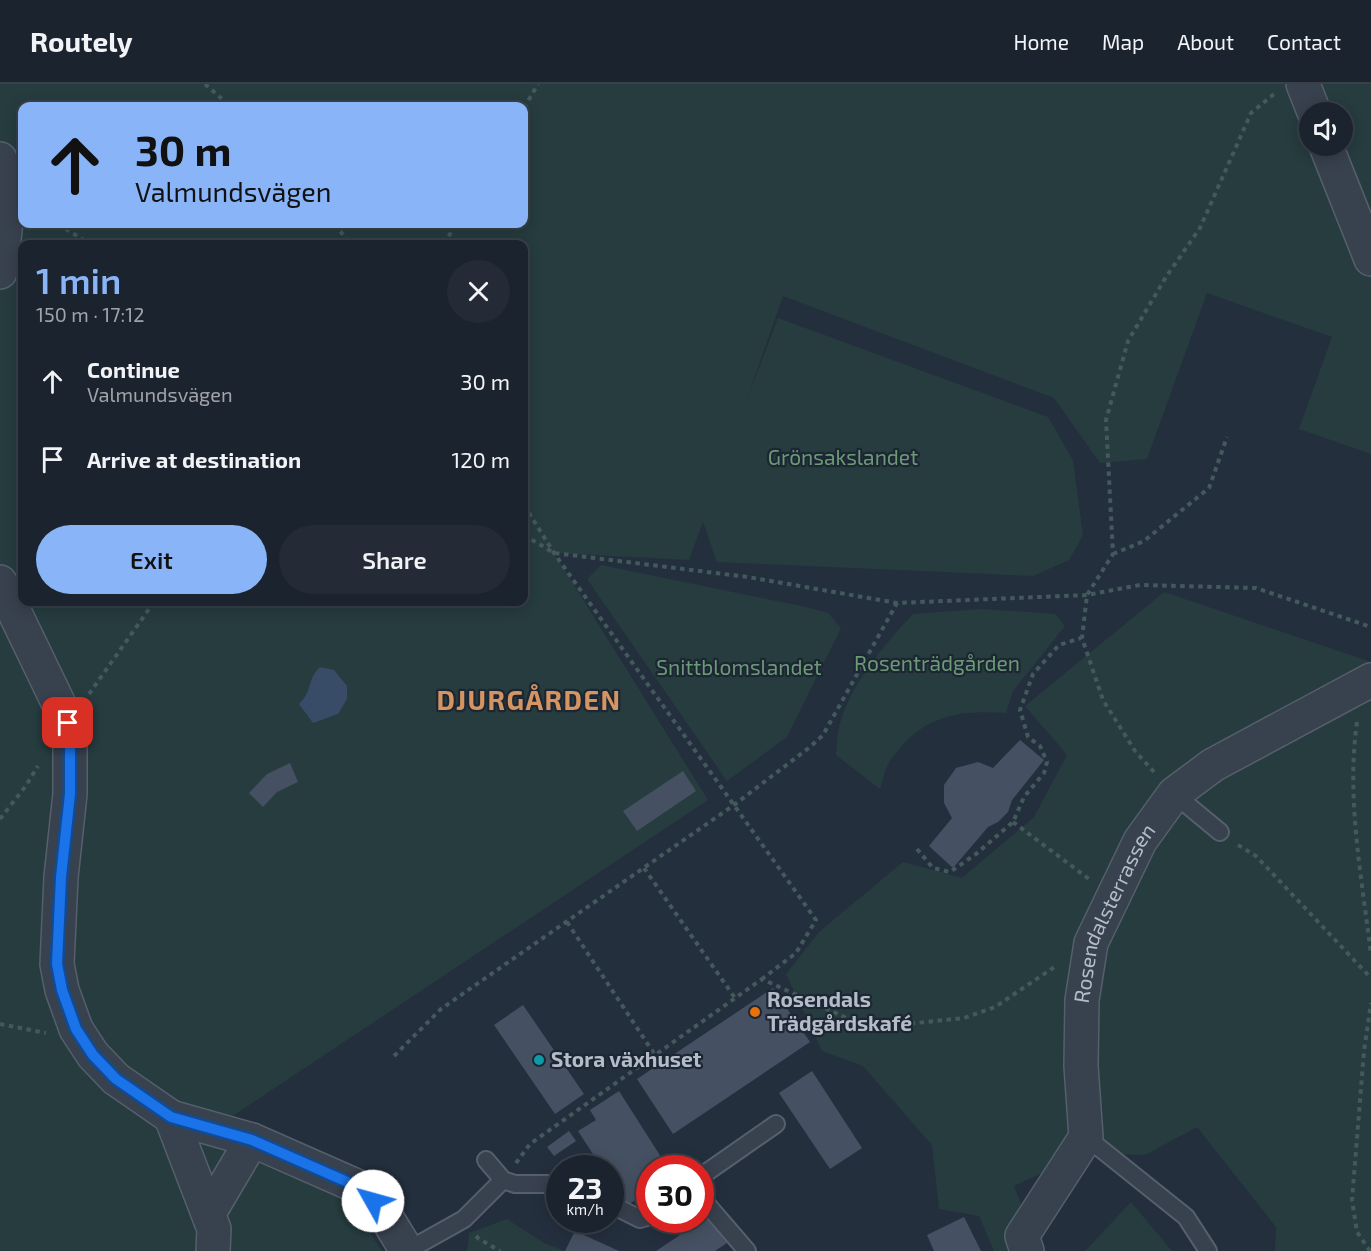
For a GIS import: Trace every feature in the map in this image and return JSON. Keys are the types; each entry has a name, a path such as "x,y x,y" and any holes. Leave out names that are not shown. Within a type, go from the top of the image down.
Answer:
{"street":[{"path":"1290,88 1304,102"},
{"path":"1330,156 1371,259"},
{"path":"0,159 7,211 0,272"},
{"path":"0,582 68,723 70,794 61,877 57,964 62,990 82,1040 116,1079 171,1117 252,1140 361,1188 385,1215 407,1251"},
{"name":"Rosendalsterrassen","path":"1086,1137 1081,1066 1082,1000 1091,943 1140,841 1174,794 1213,765 1367,682"},
{"path":"171,1117 214,1229 213,1251"},
{"path":"1027,1251 1022,1236 1086,1137"},
{"path":"208,1213 252,1140"}],"lane":[{"path":"1174,794 1220,832"},
{"path":"714,1167 776,1124"},
{"path":"1086,1137 1186,1217 1208,1251"},
{"path":"486,1160 503,1180 515,1184 546,1184"},
{"path":"407,1251 465,1219 503,1180"},
{"path":"714,1212 747,1251"}],"path":[{"path":"205,84 225,102"},
{"path":"528,102 538,84"},
{"path":"1174,794 1135,752 1103,700 1082,638 1088,595 1113,554 1106,420 1128,341 1166,277 1200,228 1251,113 1290,88"},
{"path":"64,228 84,240"},
{"path":"1113,554 1144,541 1209,488 1227,437"},
{"path":"503,1180 530,1144 762,979 796,952 816,920 554,553 528,511"},
{"path":"528,537 554,553 748,577 897,603 1088,595 1140,585 1256,588 1371,627"},
{"path":"394,1056 441,1009 734,805 810,747 823,735 897,603"},
{"path":"68,723 151,606"},
{"path":"917,849 933,868 950,872 976,854 1013,822 1024,797 1044,773 1047,762 1040,746 1028,737 1020,710 1033,674 1059,645 1082,638"},
{"path":"1367,682 1354,749 1355,817 1371,955"},
{"path":"0,819 41,762"},
{"path":"1013,822 1113,896"},
{"path":"1220,832 1256,856 1371,978"},
{"path":"644,868 735,998"},
{"path":"567,922 655,1055"},
{"path":"762,979 868,1028 964,1018 995,1007 1091,943"},
{"path":"1370,1251 1357,1232 1352,1200 1364,1051 1371,1003"},
{"path":"0,1024 82,1040"}],"green space":[{"name":"Grönsakslandet","path":"0,84 1371,84 1371,454 1299,429 1332,337 1207,293 1147,459 1100,463 1054,398 783,296 746,402 778,318 1048,417 1073,460 1083,535 1069,560 1033,576 717,562 703,522 689,560 554,553 708,800 231,1117 255,1158 348,1200 382,1251 0,1251"},
{"name":"Snittblomslandet","path":"601,565 828,613 841,628 787,737 727,781 587,579"},
{"path":"1164,592 1371,662 1371,1251 1275,1251 1276,1227 1197,1127 1145,1155 1086,1153 1014,1186 1040,1251 994,1251 979,1216 939,1209 932,1145 863,1066 822,1051 786,974 819,932 903,862 962,878 1034,817 1067,755 1025,706"},
{"name":"Rosenträdgården","path":"982,609 1055,614 1065,626 1013,691 1006,713 962,714 935,721 923,728 911,737 891,759 880,789 836,755 839,727 851,696 869,666 913,614"},
{"path":"1131,1202 1172,1251 1085,1251"},
{"path":"507,1219 544,1243 565,1251 467,1251 469,1233"}],"water":[{"path":"320,667 334,670 347,686 347,699 338,714 313,723 299,704"}],"building":[{"path":"1020,740 1044,760 1012,800 1008,812 998,822 988,827 953,868 929,846 952,818 944,803 944,785 956,768 978,762 993,768"},
{"path":"290,763 298,782 277,792 263,807 249,793 267,774"},
{"path":"683,771 696,791 637,831 623,811"},
{"path":"773,988 810,1042 673,1134 637,1079"},
{"name":"Stora växhuset","path":"523,1005 584,1094 555,1114 494,1025"},
{"path":"812,1071 862,1148 830,1169 779,1093"},
{"path":"619,1091 660,1155 636,1155 636,1200 626,1206 624,1203 624,1155 594,1155 578,1131 596,1120 590,1110"},
{"path":"569,1131 576,1141 555,1155 547,1147"},
{"path":"964,1217 981,1251 934,1251 927,1235"},
{"path":"714,1226 727,1243 715,1251 656,1251 683,1233 714,1233"},
{"path":"574,1233 579,1233 619,1251 565,1251"}],"place":[{"name":"Rosendals Trädgårdskafé","path":"755,1012"},
{"name":"Stora växhuset","path":"539,1060"}],"district":[{"name":"DJURGÅRDEN","path":"529,701"}],"route":[{"path":"68,723 70,794 61,877 57,964 62,990 76,1029 93,1055 116,1079 171,1117 252,1140 361,1188 373,1201"}]}
